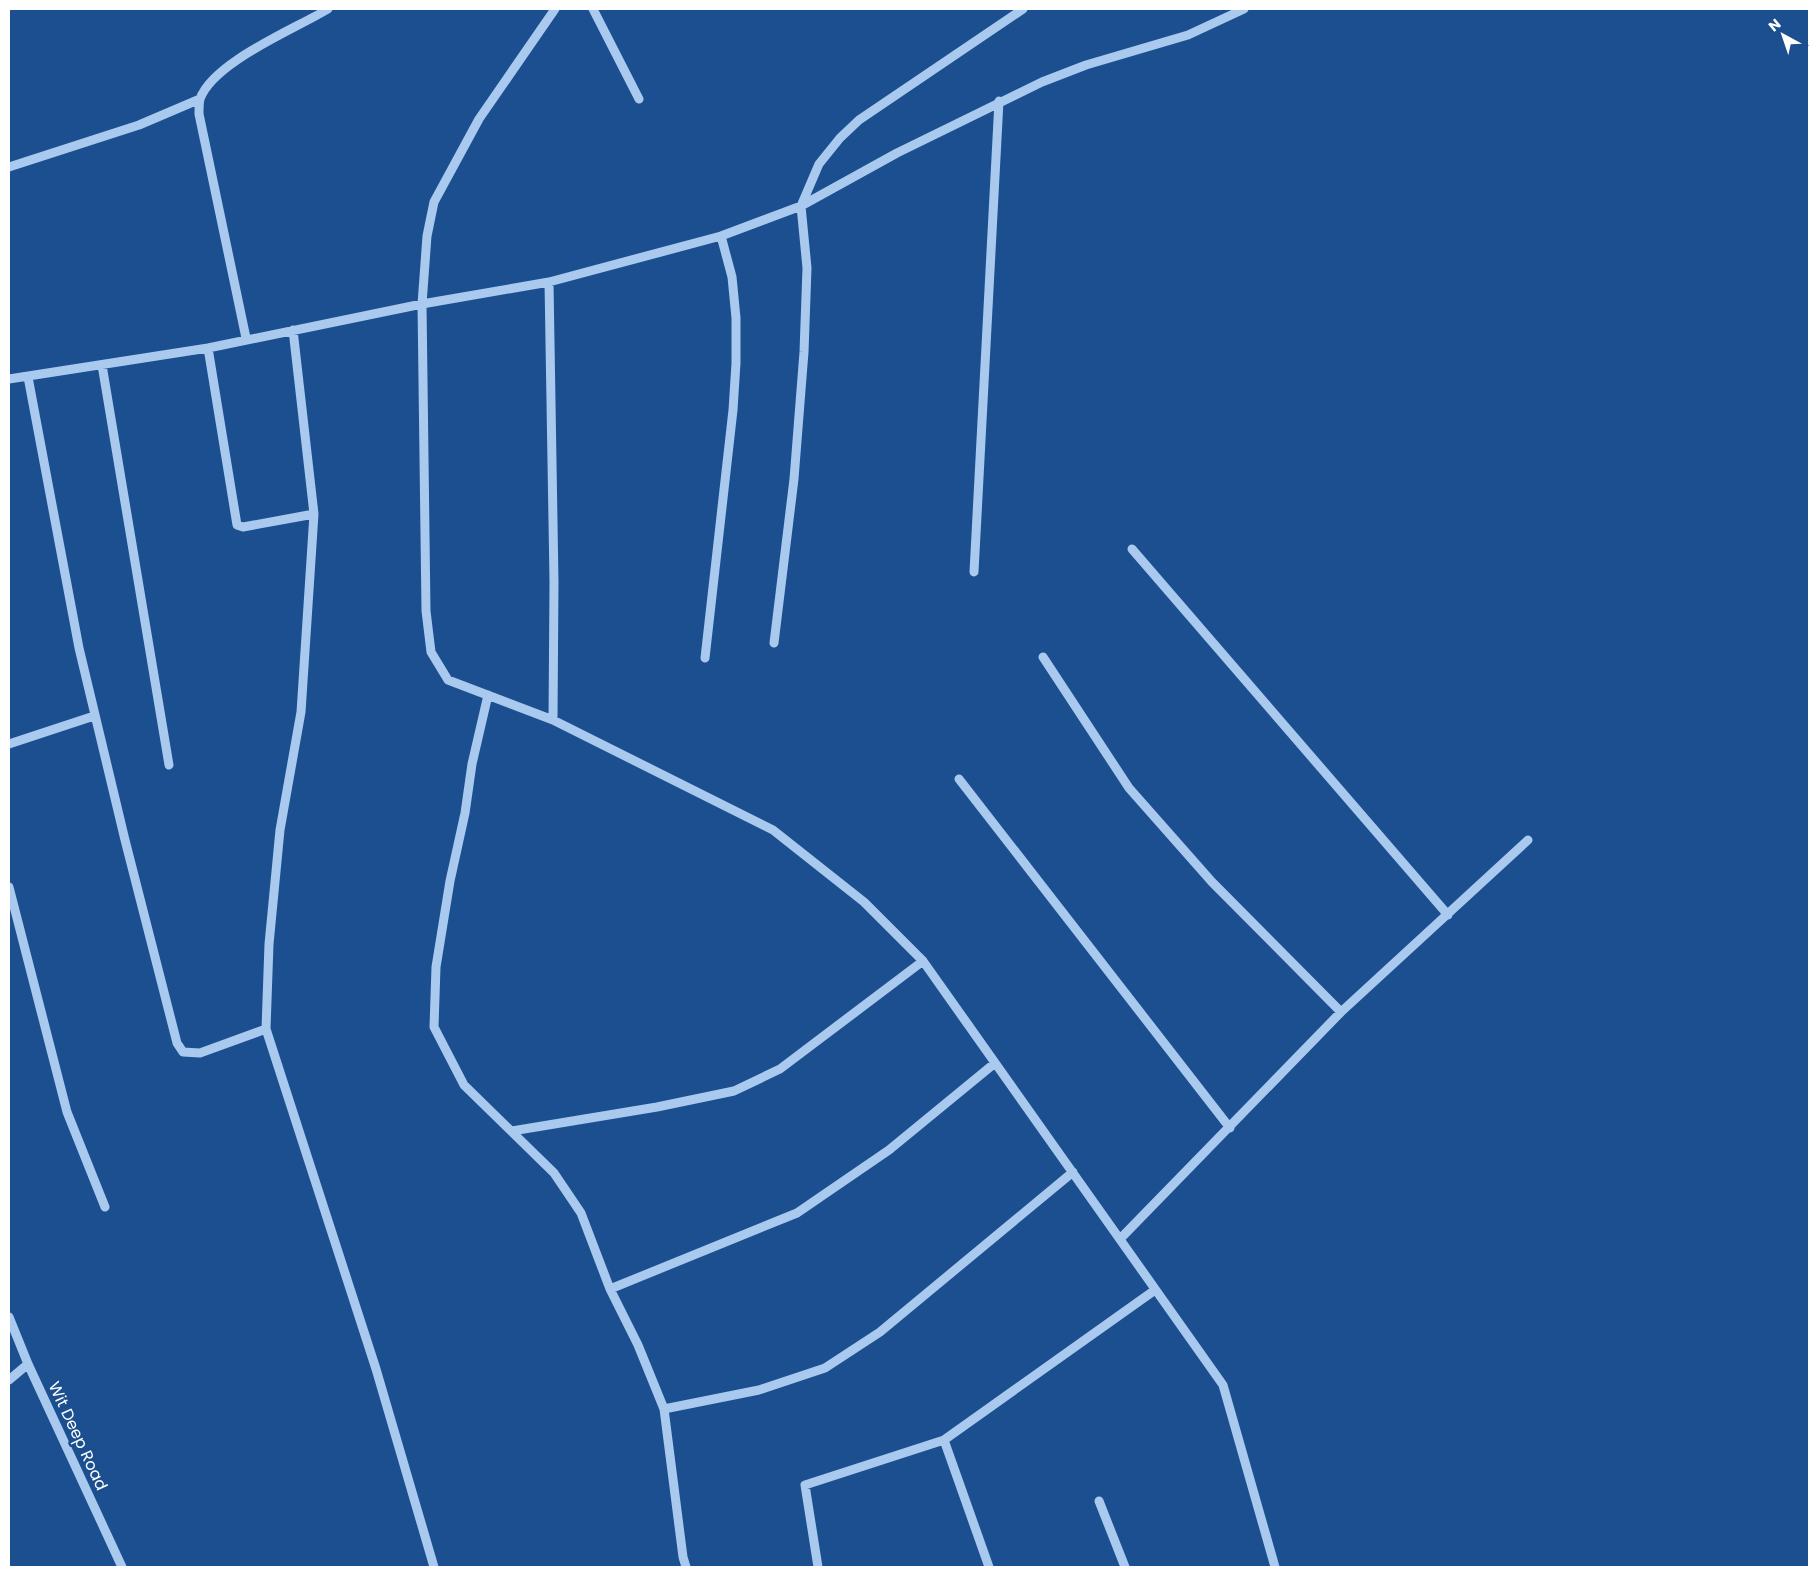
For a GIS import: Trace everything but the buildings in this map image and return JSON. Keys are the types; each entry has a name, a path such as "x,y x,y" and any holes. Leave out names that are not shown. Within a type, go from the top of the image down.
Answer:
{"street":[{"path":"246,338 199,114 200,100 207,87 218,75 241,56 328,9"},
{"path":"555,9 479,119 434,202 427,236 422,304 426,611 432,652 448,680 553,720 773,830 864,902 923,961 1223,1385 1275,1567"},
{"path":"593,9 639,99"},
{"path":"774,643 794,478 804,352 807,268 801,206 819,164 840,138 859,120 1023,9"},
{"path":"9,379 208,348 246,338 549,282 721,236 801,206 999,101 1086,65 1188,35 1244,9"},
{"path":"9,167 139,125 200,100"},
{"path":"974,572 999,101"},
{"path":"705,658 733,410 736,363 736,318 732,285 721,236"},
{"path":"549,282 554,582 553,720"},
{"path":"293,330 314,514 301,712 280,830 269,944 266,1028 376,1369 434,1567"},
{"path":"208,348 236,526 243,528 314,514"},
{"path":"102,365 168,765"},
{"path":"28,377 79,648 94,716 177,1043 183,1052 200,1053 266,1028"},
{"path":"1132,549 1448,915"},
{"path":"1044,657 1129,788 1212,882 1341,1012"},
{"path":"488,695 472,764 465,813 436,966 434,1027 464,1085 554,1173 581,1213 610,1289 638,1345 664,1409 686,1567"},
{"path":"9,744 94,716"},
{"path":"959,779 1055,900 1230,1128"},
{"path":"1120,1239 1341,1012 1528,840"},
{"path":"9,887 67,1112 105,1207"},
{"path":"512,1131 657,1107 734,1091 780,1069 923,961"},
{"path":"610,1289 798,1213 889,1150 995,1063"},
{"path":"664,1409 759,1390 825,1368 880,1332 1073,1172"},
{"path":"818,1567 805,1485 944,1440 1155,1290"},
{"name":"Wit Deep Road","path":"9,1317 28,1364 122,1567"},
{"path":"9,1380 28,1364"},
{"path":"944,1440 989,1567"},
{"path":"1099,1501 1125,1567"}]}
